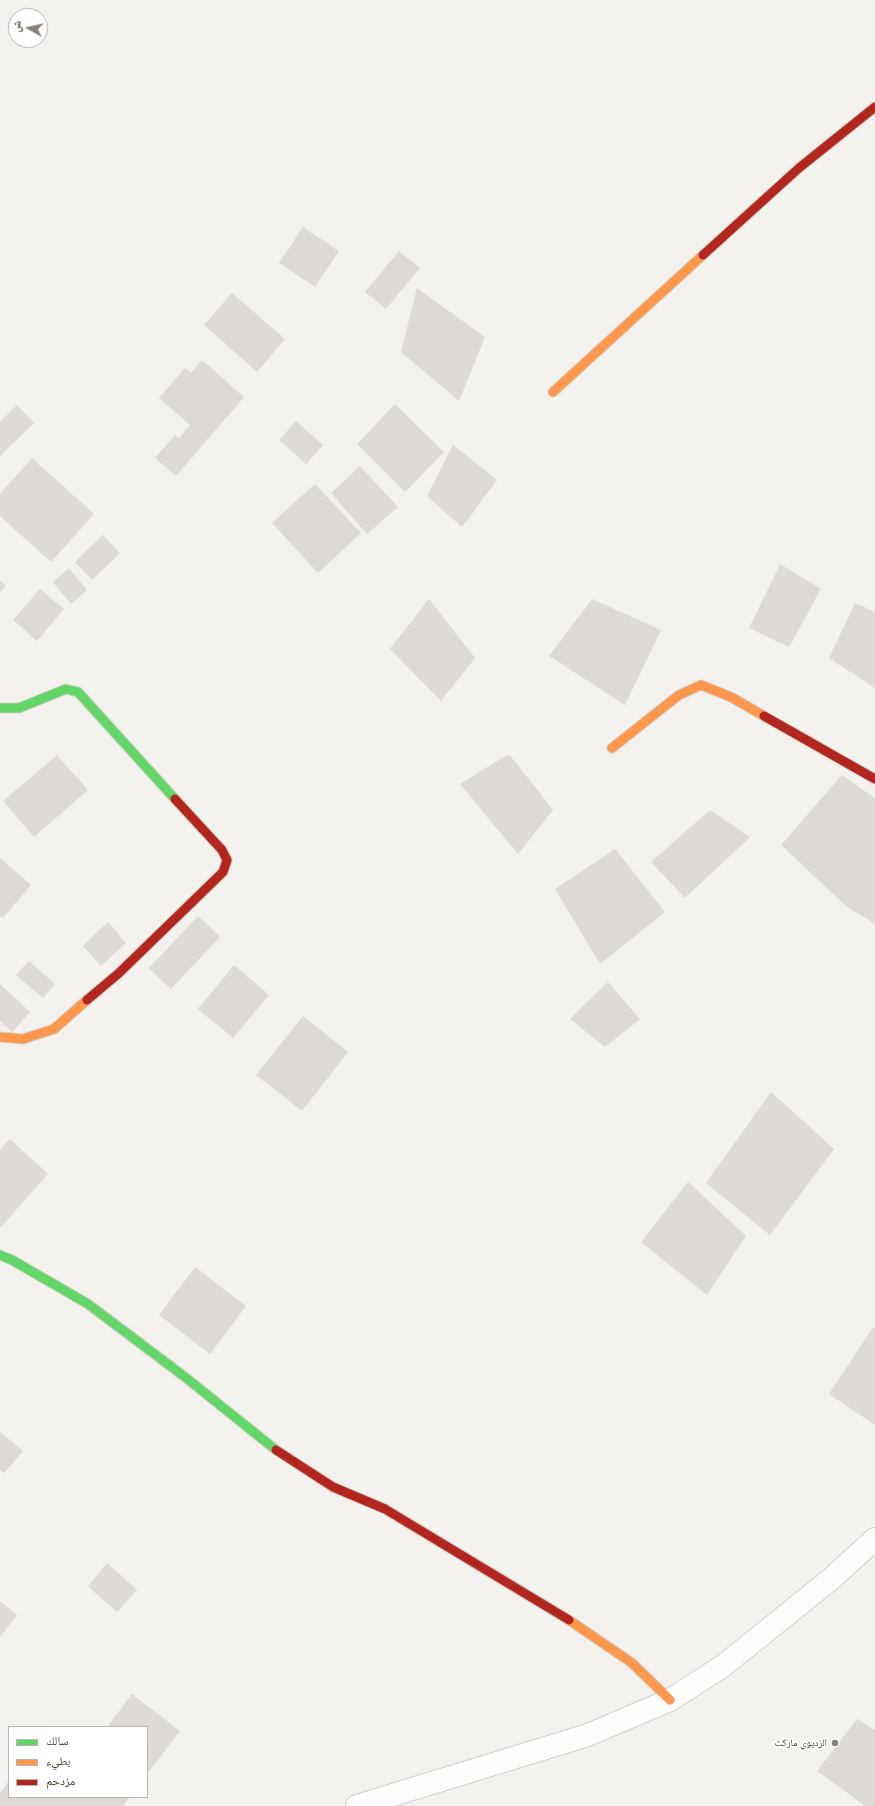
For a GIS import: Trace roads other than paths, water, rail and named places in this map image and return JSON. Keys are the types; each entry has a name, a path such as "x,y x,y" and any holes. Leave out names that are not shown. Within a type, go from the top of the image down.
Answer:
{"street":[{"path":"553,392 799,168 875,107"},
{"path":"612,748 679,695 701,685 731,697 875,779"},
{"path":"0,708 19,708 66,689 78,692 222,850 227,860 223,872 218,877 119,973 54,1029 23,1039 0,1037"},
{"path":"0,1255 12,1260 88,1304 186,1377 285,1457 332,1486 385,1509 550,1608 632,1662 670,1700"},
{"path":"357,1806 588,1735 670,1700 723,1666 831,1579 875,1539"}],"place":[{"name":"الزديوي ماركت","path":"835,1743"}]}
